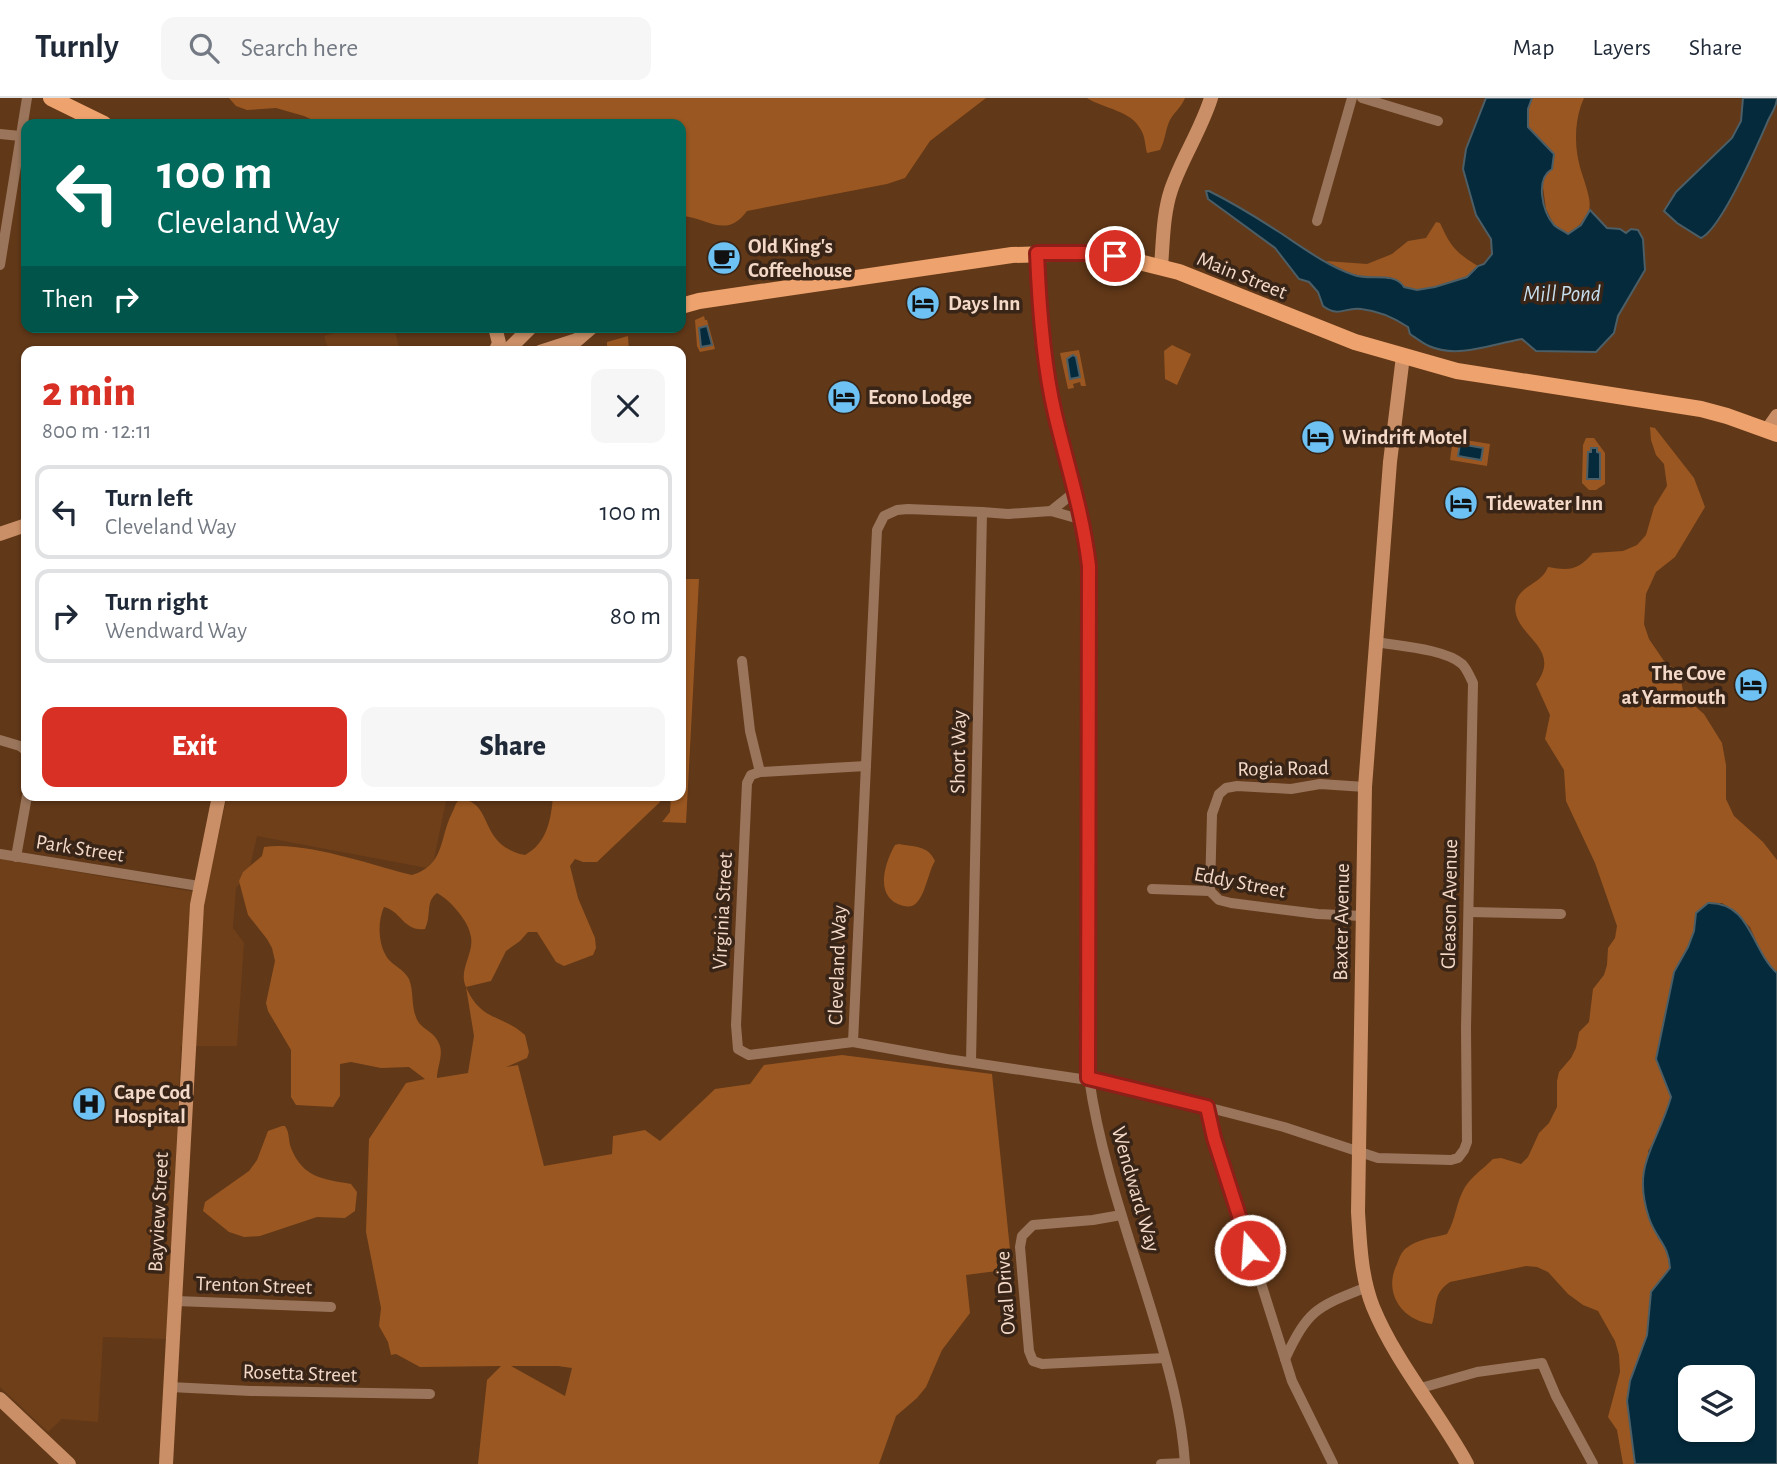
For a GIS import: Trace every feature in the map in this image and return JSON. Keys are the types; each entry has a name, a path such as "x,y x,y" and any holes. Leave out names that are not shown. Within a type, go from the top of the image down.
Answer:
{"main road":[{"path":"51,98 94,119"},
{"name":"Main Street","path":"686,305 1037,253 1115,256 1161,267 1336,335 1457,371 1700,409 1774,427"}],"street":[{"path":"23,119 27,98"},
{"path":"1161,267 1172,188 1203,123 1211,98"},
{"path":"1317,221 1352,98"},
{"path":"1362,98 1438,121"},
{"path":"0,265 21,131"},
{"path":"0,134 20,136"},
{"name":"Wendward Way","path":"1037,253 1046,368 1054,413 1083,520 1089,566 1088,1078 1101,1142 1121,1215 1166,1358 1181,1422 1185,1463"},
{"path":"512,346 525,333"},
{"path":"558,346 577,340 585,333"},
{"name":"Baxter Avenue","path":"1403,356 1390,462 1365,787 1357,1151 1359,1232 1367,1287 1373,1307 1467,1464"},
{"path":"1051,511 1076,491"},
{"name":"Cleveland Way","path":"982,512 897,510 880,520 874,566 853,1042 1088,1078 1284,1127 1378,1158 1451,1160 1458,1158 1467,1142"},
{"path":"982,512 1008,514 1051,511 1083,520"},
{"name":"Short Way","path":"971,1062 982,512"},
{"path":"0,534 21,527"},
{"name":"Gleason Avenue","path":"1376,642 1453,658 1465,668 1473,684 1466,1028 1467,1142"},
{"path":"742,661 750,731 760,772 866,766"},
{"path":"0,740 21,747"},
{"name":"Virginia Street","path":"760,772 751,775 747,783 736,1025 738,1049 749,1055 853,1042"},
{"name":"Rogia Road","path":"1210,891 1212,814 1214,802 1226,788 1237,786 1291,789 1320,784 1365,787"},
{"name":"Park Street","path":"26,801 16,857 199,886"},
{"name":"Bayview Street","path":"166,1464 199,886 218,801"},
{"path":"0,854 16,857"},
{"name":"Eddy Street","path":"1152,889 1210,891 1219,900 1231,904 1362,916"},
{"path":"1470,912 1561,914"},
{"path":"1207,1107 1214,1138 1292,1381 1333,1464"},
{"name":"Oval Drive","path":"1121,1215 1033,1225 1022,1236 1020,1247 1029,1351 1033,1361 1042,1364 1166,1358"},
{"path":"1285,1359 1301,1325 1320,1307 1367,1287"},
{"name":"Trenton Street","path":"176,1301 331,1307"},
{"path":"1421,1388 1477,1372 1542,1363 1556,1396 1593,1464"},
{"name":"Rosetta Street","path":"170,1387 430,1394"},
{"path":"0,1399 69,1464"},
{"path":"1161,1464 1185,1463"}],"shaded area":[{"path":"229,98 986,98 930,141 905,178 887,184 747,211 739,220 724,226 686,217 686,119 310,119 276,108 247,110 236,106"},
{"path":"1087,98 1185,98 1169,122 1160,150 1147,153 1137,123 1124,114"},
{"path":"1532,98 1584,98 1577,121 1576,147 1590,206 1583,221 1568,234 1554,225 1546,209 1542,180 1547,172 1548,147 1528,126 1528,109"},
{"path":"1436,222 1440,223 1455,248 1478,266 1467,277 1417,290 1403,287 1390,277 1356,275 1326,261 1367,264 1392,254 1408,241 1426,238"},
{"path":"704,316 715,349 700,352 695,320"},
{"path":"333,333 395,333 399,346 327,346 324,336"},
{"path":"628,336 629,346 607,346 607,342"},
{"path":"1172,345 1191,354 1177,385 1165,379 1164,351"},
{"path":"1079,350 1086,386 1081,386 1080,382 1073,384 1074,388 1068,389 1060,353"},
{"path":"1650,427 1655,428 1694,478 1705,507 1675,557 1656,572 1646,594 1644,624 1649,639 1664,661 1676,670 1684,697 1704,714 1722,743 1726,765 1726,799 1734,816 1763,842 1777,860 1777,973 1766,964 1750,927 1735,912 1722,903 1708,903 1696,913 1688,948 1674,972 1656,1059 1671,1097 1656,1138 1648,1151 1649,1216 1658,1238 1669,1253 1670,1268 1651,1292 1647,1335 1630,1381 1627,1401 1635,1464 1623,1464 1617,1430 1608,1417 1620,1372 1615,1341 1598,1311 1583,1305 1568,1294 1548,1272 1526,1266 1450,1282 1440,1291 1432,1324 1411,1317 1404,1311 1392,1285 1393,1274 1405,1249 1420,1241 1447,1234 1468,1183 1493,1159 1501,1158 1521,1164 1528,1157 1539,1133 1549,1123 1557,1107 1559,1072 1576,1048 1579,1032 1589,1022 1593,989 1604,975 1608,948 1615,938 1617,926 1595,863 1566,801 1564,770 1545,739 1550,715 1536,684 1543,671 1544,659 1520,623 1516,602 1518,596 1541,577 1548,567 1573,568 1593,553 1623,551 1637,545 1646,535 1654,507 1667,486 1664,464 1656,455"},
{"path":"1453,438 1490,444 1487,466 1450,460"},
{"path":"1586,438 1594,438 1605,453 1605,484 1596,490 1589,490 1582,483 1583,445"},
{"path":"686,579 699,579 686,823 662,822 670,812 671,801 686,801"},
{"name":"Cape Cod Hospital","path":"226,801 446,801 432,869 257,836 248,875 236,888 233,928 244,943 237,1046 181,1046 168,1339 103,1337 98,1422 62,1419 48,1432 0,1387 0,859 206,894"},
{"path":"458,801 472,802 479,808 500,843 525,855 538,844 549,822 552,801 660,801 597,862 575,859 570,866 578,898 595,938 596,948 593,955 564,966 556,962 537,932 528,932 506,951 491,981 466,987 485,1012 525,1035 529,1052 527,1058 506,1067 518,1065 544,1166 612,1154 613,1136 645,1130 660,1141 715,1089 750,1084 764,1065 842,1055 992,1074 1012,1269 966,1275 970,1313 942,1350 926,1387 896,1416 879,1464 478,1464 487,1380 501,1366 420,1367 396,1354 391,1355 388,1342 379,1326 381,1308 366,1232 369,1139 406,1083 425,1079 409,1067 381,1068 351,1062 340,1064 340,1096 333,1107 296,1105 291,1097 291,1050 266,1003 275,961 272,948 248,915 239,881 243,872 262,856 264,847 281,846 338,855 412,875 423,871 436,858","holes":["437,893 463,918 471,937 464,981 474,1036 468,1073 437,1078 441,1054 438,1041 421,1025 414,1013 409,979 385,955 380,927 384,907 412,927 425,929 431,900","511,1366 572,1368 565,1396"]},
{"path":"895,845 924,849 935,861 921,897 910,906 900,905 891,899 884,885 888,860"},
{"path":"282,1126 287,1129 291,1148 302,1166 323,1178 351,1184 357,1192 355,1211 345,1218 317,1217 260,1236 244,1237 229,1232 203,1211 205,1202 249,1171 257,1160 268,1131"}],"water":[{"name":"Mill Pond","path":"1486,98 1532,98 1528,109 1528,127 1554,154 1552,169 1543,180 1542,196 1546,212 1554,225 1568,234 1581,225 1590,210 1607,228 1620,229 1626,233 1631,229 1638,230 1643,239 1645,270 1618,316 1614,333 1596,352 1536,351 1522,339 1463,351 1440,350 1421,342 1410,334 1408,327 1386,315 1361,309 1333,311 1323,306 1318,292 1309,282 1299,279 1275,248 1208,199 1206,191 1244,210 1324,261 1360,277 1394,279 1404,287 1417,290 1467,277 1492,254 1491,239 1476,215 1463,169 1466,149"},
{"path":"1743,98 1777,98 1777,102 1728,204 1701,238 1664,211 1676,192 1732,138 1741,121"},
{"path":"707,326 712,345 701,347 699,328"},
{"path":"1073,355 1076,357 1080,377 1070,379 1067,359"},
{"path":"1460,444 1483,448 1481,460 1458,456"},
{"path":"1591,448 1597,448 1600,453 1600,479 1587,479 1588,452 1591,452"},
{"path":"1708,903 1733,910 1749,929 1768,963 1777,973 1777,1464 1635,1464 1627,1401 1630,1381 1647,1335 1651,1292 1670,1268 1667,1253 1649,1218 1644,1199 1644,1169 1671,1097 1656,1059 1674,972 1694,931 1696,913"}],"place":[{"name":"Old King's Coffeehouse","path":"724,258"},
{"name":"Days Inn","path":"923,303"},
{"name":"Econo Lodge","path":"844,397"},
{"name":"Windrift Motel","path":"1318,437"},
{"name":"Tidewater Inn","path":"1461,503"},
{"name":"The Cove at Yarmouth","path":"1751,685"},
{"name":"Cape Cod Hospital","path":"89,1104"}],"route":[{"path":"1115,256 1037,253 1046,368 1054,413 1086,537 1089,566 1088,1078 1207,1107 1214,1138 1250,1250"}]}
